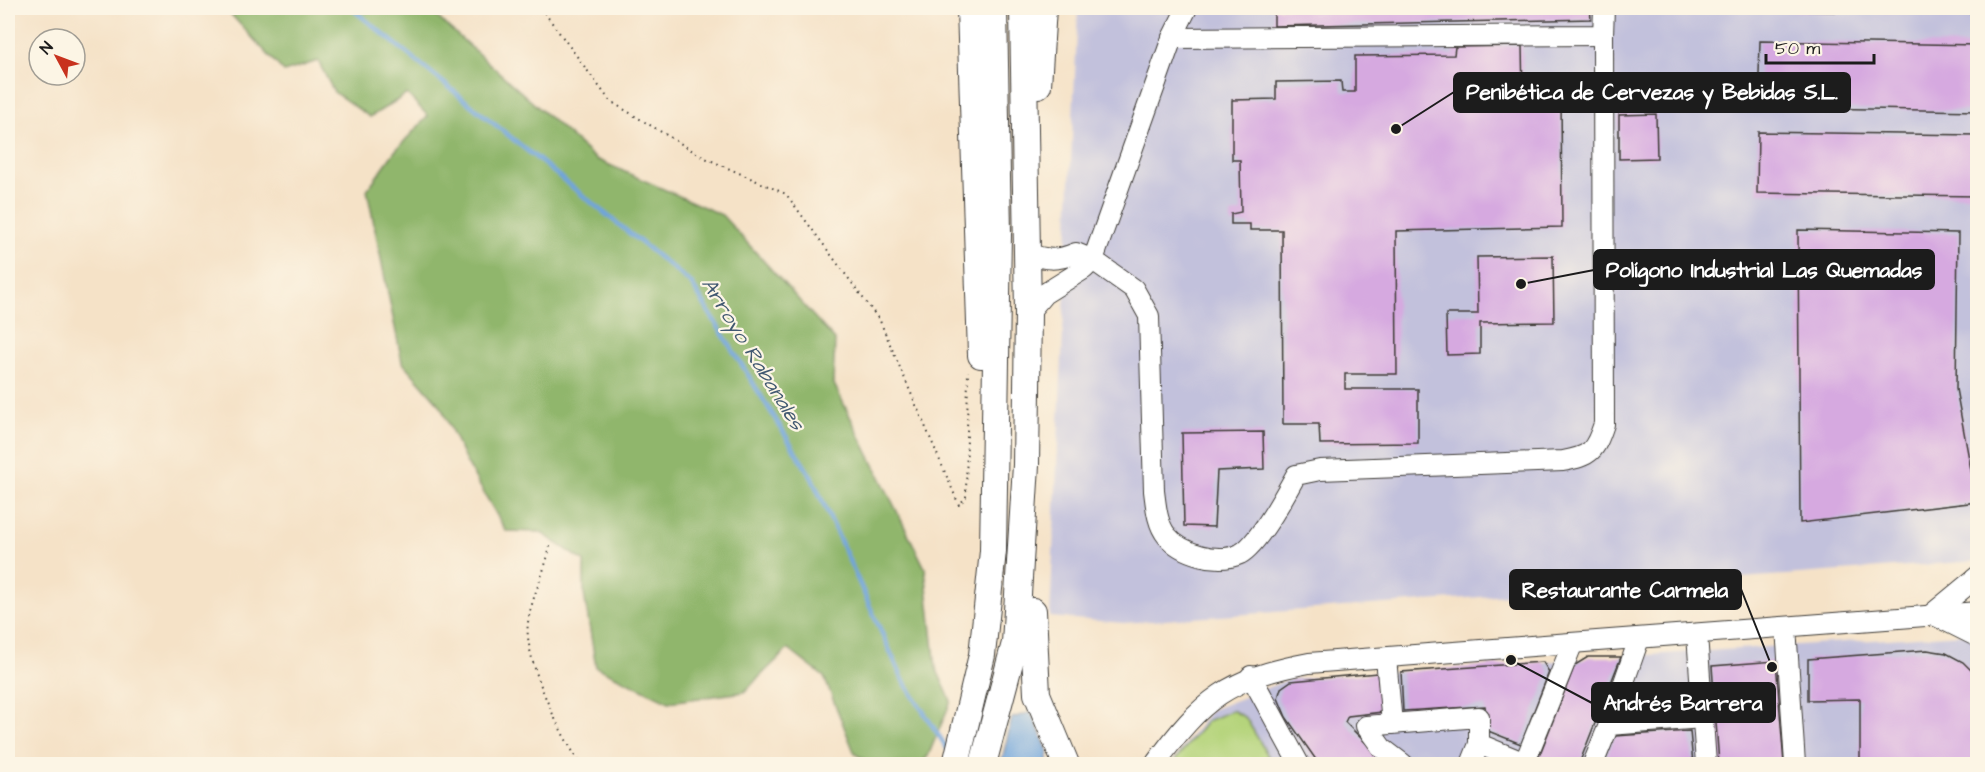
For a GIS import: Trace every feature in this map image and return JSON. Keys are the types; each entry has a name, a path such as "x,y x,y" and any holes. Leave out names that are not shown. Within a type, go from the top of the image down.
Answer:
{"main road":[{"path":"970,8 979,323 987,410 993,551"},
{"path":"956,765 982,655 993,551 998,234 994,8"},
{"path":"986,753 1016,644 1026,465 1028,313 1023,8"},
{"path":"1027,253 1043,8"},
{"path":"1026,465 1037,694 1066,765"}],"street":[{"path":"1028,313 1044,294 1084,269 1093,260 1172,38 1186,8"},
{"path":"1027,253 1044,260 1060,260 1076,253 1093,260 1134,289 1149,316 1154,491 1157,516 1167,536 1203,556 1221,558 1241,554 1274,515 1296,475 1320,470 1563,461 1584,457 1597,446 1604,424 1604,8"},
{"path":"1172,38 1603,35"},
{"path":"1932,614 1977,576"},
{"path":"1155,765 1203,705 1251,676 1309,663 1572,645 1977,612"},
{"path":"1932,614 1977,637"},
{"path":"1786,627 1795,765"},
{"path":"1697,634 1706,765"},
{"path":"1593,765 1639,639"},
{"path":"1479,744 1524,764 1572,645"},
{"path":"1386,658 1392,724"},
{"path":"1251,676 1299,765"},
{"path":"1403,765 1382,748 1365,726 1479,717 1479,744 1471,765"},
{"path":"1609,725 1703,718"}],"path":[{"path":"541,8 610,101 703,157 786,195 880,321 958,505 966,497 968,369"},
{"path":"550,546 543,576 532,601 528,626 529,646 533,670 581,765"}],"shaded area":[{"path":"1078,8 1977,8 1977,561 1124,623 1050,617"},
{"path":"1977,633 1977,764 1170,764 1211,710 1290,679"}],"green space":[{"path":"225,8 427,8 596,159 722,215 835,340 833,382 925,568 936,668 951,701 928,756 921,764 872,764 855,754 824,677 788,649 744,692 669,702 596,667 584,594 584,561 540,532 506,531 466,462 440,405 402,362 367,190 395,151 428,116 407,94 370,117 334,92 318,61 284,72"},
{"path":"1232,710 1246,718 1273,764 1172,764 1207,721"}],"water":[{"path":"1031,712 1048,751 1047,764 1001,764 1012,718"}],"building":[{"path":"1274,8 1590,8 1591,19 1274,26"},
{"path":"1775,8 1978,8 1978,13 1779,11"},
{"path":"1760,41 1978,45 1978,111 1758,107"},
{"path":"1522,46 1523,95 1561,94 1562,227 1396,231 1397,374 1345,374 1345,389 1418,389 1418,443 1320,444 1319,424 1283,424 1282,230 1250,230 1250,224 1231,224 1231,214 1241,212 1240,160 1232,160 1232,100 1276,99 1276,82 1341,81 1342,92 1355,92 1355,56 1454,55 1455,47"},
{"path":"1656,114 1657,158 1619,159 1619,115"},
{"path":"1758,132 1978,135 1978,196 1757,193"},
{"path":"1798,230 1958,233 1956,389 1977,502 1800,523"},
{"path":"1553,256 1554,322 1480,323 1480,354 1447,355 1446,314 1478,314 1477,257"},
{"path":"1263,432 1264,469 1217,471 1214,527 1184,526 1182,433"},
{"path":"1927,650 1946,653 1963,662 1978,677 1978,764 1860,764 1860,699 1808,700 1808,659"},
{"path":"1588,657 1621,657 1579,764 1536,764 1575,665"},
{"path":"1776,661 1784,764 1719,764 1712,666"},
{"path":"1543,662 1549,672 1521,744 1488,731 1485,706 1403,711 1401,672"},
{"path":"1377,673 1382,712 1348,716 1345,722 1387,764 1319,764 1286,717 1278,698 1281,688 1291,681"},
{"path":"1690,731 1693,764 1604,764 1615,736"}],"waterway":[{"name":"Arroyo Rabanales","path":"351,8 691,283 812,478 903,680 950,753"}],"place":[{"name":"Penibética de Cervezas y Bebidas S.L.","path":"1396,129"},
{"name":"Polígono Industrial Las Quemadas","path":"1521,284"},
{"name":"Andrés Barrera","path":"1511,660"},
{"name":"Restaurante Carmela","path":"1772,667"}]}
